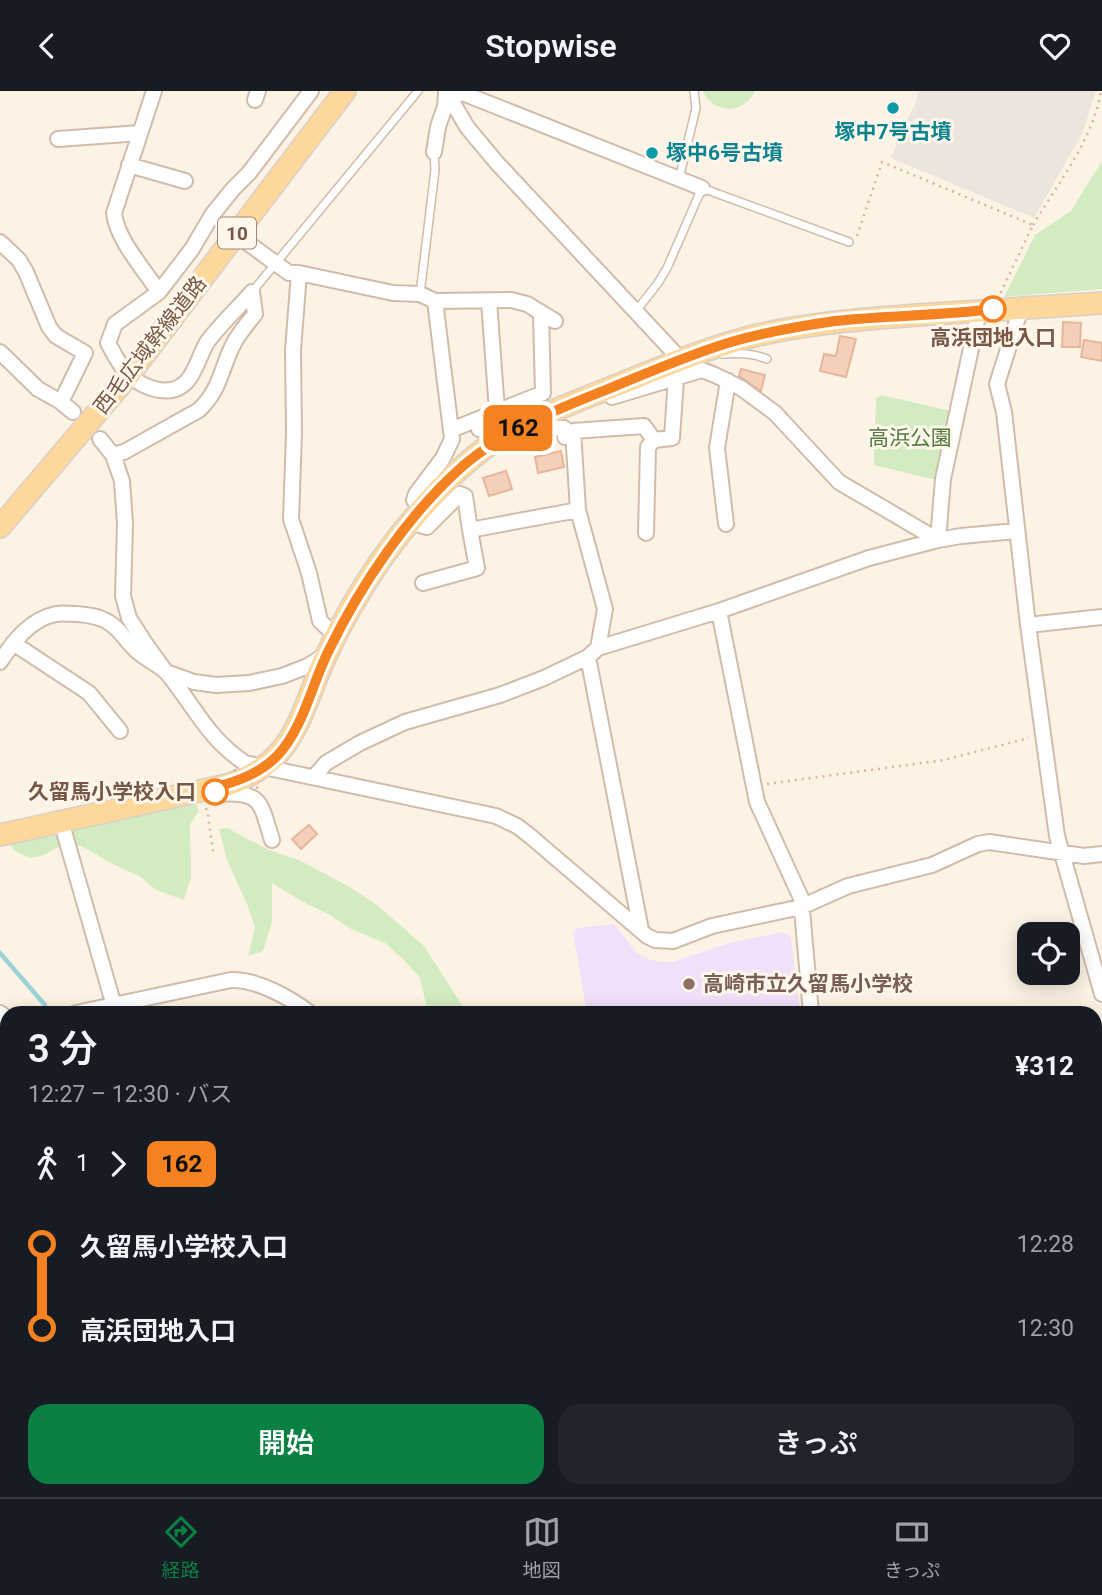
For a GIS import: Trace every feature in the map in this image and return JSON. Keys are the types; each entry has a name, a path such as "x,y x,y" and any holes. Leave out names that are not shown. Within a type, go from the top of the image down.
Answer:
{"main road":[{"name":"西毛広域幹線道路","path":"0,527 129,375 345,91"},
{"path":"0,835 206,790 239,781 265,767 278,755 292,735 331,645 381,559 416,515 461,468 487,447 556,410 603,391 679,369 714,348 759,335 836,321 1102,303"}],"street":[{"path":"154,91 114,213 120,234 159,292"},
{"path":"253,292 207,342 189,379 179,388 165,392 150,388 129,375 108,343 115,324 159,292 217,220 233,189 249,173 311,91"},
{"path":"446,92 465,94 702,188"},
{"path":"435,152 446,92"},
{"path":"446,92 467,127 497,163 636,311 679,369 672,439 654,440 648,447 646,533"},
{"path":"58,139 140,133"},
{"path":"129,165 185,181"},
{"path":"217,220 289,273 393,293 420,295 435,301 511,300 527,304 555,321"},
{"path":"0,241 19,260 26,272 49,327 56,336 85,353 67,407 38,389 0,352"},
{"path":"0,662 20,634 39,621 56,614 87,615 107,621 123,634 136,651 166,672 205,684 249,683 282,676 308,666 331,645 320,621 309,573 290,519 294,435 293,350 299,274"},
{"path":"113,455 199,410 209,400 234,342 255,314 253,292"},
{"path":"423,583 477,568 465,496 460,494 427,527 416,515 416,494 443,458 451,435 435,301"},
{"path":"489,301 497,411"},
{"path":"1021,308 997,384 1004,412 1028,625 1060,851 1102,994"},
{"path":"938,540 943,479 986,310"},
{"path":"451,435 497,411 543,393 541,313"},
{"path":"679,369 702,370 741,388 775,413 839,482 938,540"},
{"path":"726,524 717,448 728,381"},
{"path":"451,435 501,420 506,435 514,441 555,428 564,428 565,437"},
{"path":"641,930 593,652 605,610 578,510 573,431 644,426 654,440"},
{"path":"100,439 113,455 122,481 125,524 123,596 129,618 211,734 231,754 245,763 482,812 507,821 530,836 655,940 673,941 712,926 801,907 848,886 932,865 978,844 989,842 1084,856 1102,854"},
{"path":"470,530 578,510"},
{"path":"314,777 326,763 405,722 500,695 544,678 593,652 869,558 938,540 1017,531"},
{"path":"719,611 757,802 801,898 810,1006"},
{"path":"1028,625 1102,617"},
{"path":"13,643 89,693 120,731"},
{"path":"206,790 256,799 261,806 271,840"},
{"path":"61,821 114,1006"},
{"path":"127,1006 231,980 244,980 299,1006"}],"lane":[{"path":"253,292 273,262 418,91"},
{"path":"679,180 696,108 694,91"},
{"path":"420,295 435,152"},
{"path":"636,311 659,283 702,188 849,242"},
{"path":"714,348 720,354 756,354 767,359"}],"path":[{"path":"986,310 1087,135 1101,91"},
{"path":"849,242 858,236 882,162 1033,225"},
{"path":"753,786 944,760 1043,734"},
{"path":"234,770 259,789"},
{"path":"206,790 213,852"}],"shaded area":[{"path":"918,91 1100,91 1095,93 1083,132 1034,218 891,158 916,103"},
{"name":"高崎市立久留馬小学校","path":"614,924 636,952 659,962 672,962 729,943 783,932 791,937 799,1006 586,1006 573,933 577,928"}],"green space":[{"path":"703,91 755,91 744,104 729,109 714,104"},
{"path":"1102,161 1102,289 1004,297 1035,235 1071,211"},
{"name":"高浜公園","path":"881,395 955,412 940,481 874,465 876,399"},
{"path":"194,799 199,811 190,824 191,877 184,900 156,890 141,877 81,846 62,845 44,855 30,858 15,851 10,844"},
{"path":"227,828 269,850 299,860 377,905 424,946 463,1006 426,1006 420,978 385,943 351,929 272,883 272,922 263,951 248,956 255,927 227,860 219,829"}],"building":[{"path":"1063,322 1081,323 1080,347 1062,347"},
{"path":"840,336 856,339 846,377 820,371 824,354 836,356"},
{"path":"1084,340 1102,343 1102,361 1081,357"},
{"path":"741,369 765,375 761,391 739,376"},
{"path":"561,451 564,467 538,473 535,457"},
{"path":"506,471 512,489 489,496 483,478"},
{"path":"309,825 317,834 301,849 292,839"}],"waterway":[{"path":"0,953 45,1006"}],"bus line":[{"name":"162","path":"215,792 212,788 252,775 278,755 296,727 327,654 381,559 435,495 461,468 487,447 516,429 556,410 681,359 732,342 836,321 993,309"}],"place":[{"name":"塚中7号古墳","path":"893,108"},
{"name":"塚中6号古墳","path":"652,153"},
{"name":"高浜団地入口","path":"993,309"},
{"name":"久留馬小学校入口","path":"215,792"},
{"name":"高崎市立久留馬小学校","path":"689,984"}]}
